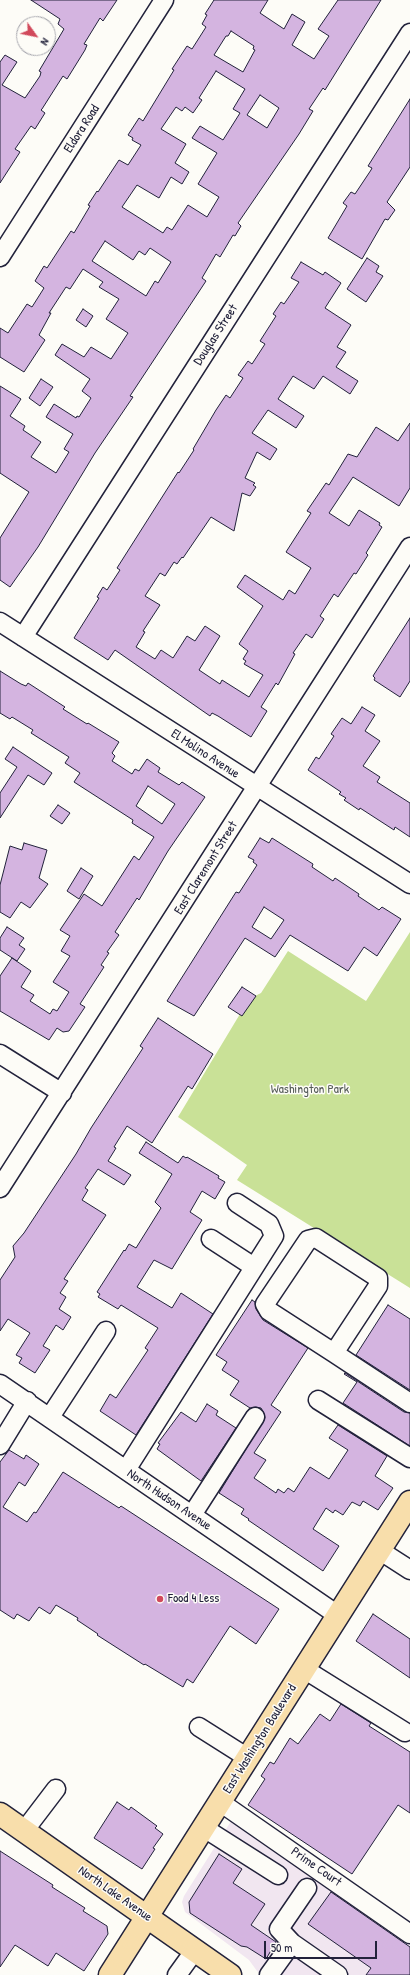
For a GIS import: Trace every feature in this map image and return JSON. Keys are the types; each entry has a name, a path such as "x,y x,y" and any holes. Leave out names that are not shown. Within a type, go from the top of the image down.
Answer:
{"main road":[{"name":"East Washington Boulevard","path":"113,1974 147,1917 410,1502"},
{"name":"North Lake Avenue","path":"0,1814 227,1974"}],"street":[{"name":"Eldora Road","path":"0,258 164,0"},
{"name":"Douglas Street","path":"23,637 410,33"},
{"name":"East Claremont Street","path":"0,1188 410,547"},
{"name":"El Molino Avenue","path":"0,622 410,884"},
{"path":"0,1054 62,1093"},
{"path":"126,1470 274,1236 269,1224 237,1202"},
{"path":"334,1353 378,1286 378,1278 316,1238 308,1240 265,1304 269,1311 410,1403"},
{"path":"211,1239 254,1267"},
{"path":"50,1417 106,1332"},
{"name":"North Hudson Avenue","path":"0,1384 27,1401 339,1616"},
{"path":"318,1400 410,1458"},
{"path":"0,1444 27,1401"},
{"path":"192,1515 255,1417"},
{"path":"379,1550 410,1570"},
{"path":"304,1669 405,1732"},
{"path":"199,1727 248,1758"},
{"path":"24,1830 56,1789"},
{"name":"Prime Court","path":"220,1802 410,1934"},
{"path":"204,1828 278,1875"},
{"path":"307,1888 279,1929 292,1943 338,1975"},
{"path":"269,1975 292,1943"},
{"path":"177,1975 195,1950"}],"shaded area":[{"path":"233,1818 262,1836 410,1943 410,1975 263,1975 257,1971 249,1960 185,1912 182,1902 184,1896"}],"green space":[{"name":"Washington Park","path":"410,932 410,1288 237,1180 247,1165 178,1117 249,999 261,993 288,951 366,1001"}],"building":[{"path":"31,0 117,0 103,21 100,18 84,44 87,45 85,50 67,79 63,76 41,110 45,113 35,129 31,126 15,149 20,152 0,183 0,62 5,55 17,62 2,85 25,98 40,76 41,72 39,71 48,56 56,56 56,42 64,29 58,24 60,19"},
{"path":"214,0 268,0 260,13 284,29 292,14 305,22 292,45 314,59 329,36 318,29 338,0 381,0 325,90 323,88 309,109 313,111 299,134 238,223 241,226 235,236 233,235 220,257 216,254 202,278 206,281 130,396 133,397 95,453 38,547 10,587 0,580 0,538 29,492 0,473 0,386 21,399 10,416 25,426 23,430 41,442 31,457 56,473 69,452 64,449 73,434 46,417 54,404 76,418 77,416 79,417 91,398 82,391 90,379 55,355 62,344 84,357 91,347 111,359 128,333 106,319 119,299 99,287 103,282 83,269 70,289 66,287 49,313 51,313 39,335 45,340 24,372 0,357 0,328 8,333 27,304 32,307 44,288 35,281 44,266 47,268 71,231 74,233 90,206 88,205 119,160 128,165 141,145 132,140 133,138 128,135 139,118 143,121 174,70 172,69 187,46 192,49 206,27 202,24 207,15 205,14","holes":["231,31 254,46 253,49 255,50 243,72 214,55 226,36 228,36","216,71 245,89 233,109 240,113 223,140 200,126 192,138 217,153 198,184 219,197 207,217 188,205 172,230 167,227 163,233 122,207 137,185 159,198 171,177 182,184 189,172 175,163 186,144 161,129 176,107 182,111 185,107 193,113 202,100 199,98","260,95 279,108 267,128 247,115","105,241 133,260 139,251 145,255 150,248 171,262 158,283 155,281 146,296 92,261"]},
{"path":"410,99 410,167 387,202 395,210 388,220 385,219 362,259 328,238 347,206 343,203 351,192 355,194 371,170 372,168 368,166"},
{"path":"367,258 379,266 376,272 383,276 366,302 347,289"},
{"path":"301,262 323,275 325,272 341,283 325,308 351,325 337,347 346,352 336,367 358,381 350,394 323,376 314,389 293,376 278,399 304,416 296,428 268,410 252,433 277,449 270,460 257,452 245,478 255,483 253,485 256,487 250,496 242,493 234,531 211,517 183,558 182,557 177,564 174,562 165,576 160,573 145,596 160,605 143,631 145,632 136,647 155,659 161,650 173,658 187,636 195,641 205,626 220,636 199,670 220,684 222,680 249,697 263,675 244,664 246,661 243,659 248,651 239,644 263,606 237,587 245,575 283,600 289,590 295,594 311,568 286,552 311,513 307,511 326,483 329,485 348,454 357,457 376,427 398,441 410,423 410,488 399,506 353,477 329,513 349,526 359,510 380,523 379,525 382,527 366,553 368,555 356,574 354,573 338,597 334,594 320,616 324,619 312,638 306,634 293,653 295,654 278,685 276,683 261,707 267,711 251,737 218,716 212,713 210,716 115,650 108,660 74,638 99,598 97,597 103,587 107,590 120,570 117,568 178,472 179,473 194,450 193,449 216,410 226,395 230,398 243,378 238,375 248,361 252,364 265,344 260,341 276,316 273,314 281,302 284,304 299,282 291,278"},
{"path":"83,309 93,316 86,327 76,320"},
{"path":"41,379 53,387 40,406 29,398"},
{"path":"410,618 410,681 400,697 374,680 375,678 373,676"},
{"path":"0,671 21,684 26,686 28,683 65,707 63,709 119,742 112,753 115,756 112,761 132,774 135,769 139,771 147,759 160,768 158,772 179,785 182,782 205,797 168,851 139,900 137,898 115,932 119,935 107,952 109,953 101,965 104,967 80,1004 85,1007 69,1031 63,1032 57,1028 49,1040 0,1011 0,976 12,958 31,971 21,987 34,995 30,1001 50,1014 53,1009 57,1011 69,992 53,982 70,956 61,951 70,936 60,930 84,894 102,906 134,856 139,860 154,837 132,823 133,820 74,782 80,773 65,763 69,757 31,733 33,730 12,717 10,719 0,713","holes":["148,786 175,804 162,824 136,806"]},
{"path":"362,707 375,715 365,731 380,741 363,766 380,777 377,782 410,803 410,837 395,827 394,830 360,808 359,810 344,800 346,798 339,794 341,792 308,770 316,757 319,759 334,736 331,734 342,718 351,724"},
{"path":"13,747 52,773 44,785 28,775 0,818 0,793 17,767 5,759"},
{"path":"58,805 70,813 62,824 50,816"},
{"path":"260,838 269,843 272,838 313,864 312,867 333,881 335,878 359,894 358,896 379,910 382,907 401,919 377,956 364,947 348,971 290,935 275,957 245,938 194,1016 167,1001 236,892 239,893 257,865 253,862 254,860 248,857","holes":["264,907 284,920 271,939 252,927"]},
{"path":"24,843 47,850 39,878 48,884 30,908 21,902 10,918 0,912 0,885 10,846 22,850"},
{"path":"81,868 93,876 79,899 67,891"},
{"path":"7,927 24,938 19,945 25,949 17,961 0,950 0,938"},
{"path":"242,987 256,996 242,1016 228,1007"},
{"path":"158,1018 213,1054 192,1089 188,1086 152,1143 127,1126 114,1147 116,1148 108,1161 131,1175 124,1185 98,1169 85,1188 88,1190 82,1200 106,1215 64,1279 68,1281 60,1293 66,1297 59,1309 71,1317 63,1330 56,1325 43,1346 50,1350 35,1373 19,1363 22,1358 16,1355 30,1333 8,1319 0,1331 0,1280 15,1257 13,1246 24,1233 76,1154 91,1128 143,1048 140,1046"},
{"path":"146,1142 178,1163 183,1156 186,1158 187,1157 219,1176 218,1178 225,1182 215,1199 202,1191 190,1212 202,1220 172,1269 154,1260 137,1287 172,1308 181,1293 213,1314 136,1435 100,1411 110,1394 116,1398 148,1350 145,1348 158,1328 121,1305 118,1309 98,1297 100,1294 97,1292 129,1244 136,1248 161,1208 155,1202 172,1174 139,1153"},
{"path":"252,1300 255,1302 256,1309 263,1320 308,1348 271,1405 281,1412 254,1453 266,1460 254,1478 276,1493 278,1489 284,1493 288,1488 294,1492 310,1467 329,1479 348,1450 329,1438 338,1425 387,1456 375,1476 393,1488 378,1510 363,1501 360,1506 352,1502 343,1515 335,1510 333,1513 326,1508 313,1529 339,1546 323,1571 248,1520 249,1519 241,1514 244,1509 219,1493 265,1418 261,1408 250,1408 230,1395 239,1381 222,1370 227,1362 216,1355"},
{"path":"388,1305 410,1319 410,1390 356,1355"},
{"path":"345,1373 404,1412 410,1413 410,1446 343,1403 357,1382 344,1374"},
{"path":"207,1404 218,1411 216,1415 236,1428 201,1481 157,1449 160,1444 158,1443 181,1412 196,1422"},
{"path":"9,1450 24,1459 26,1455 39,1464 25,1486 19,1482 3,1507 27,1522 34,1512 36,1513 63,1472 119,1508 121,1506 279,1609 256,1644 230,1626 193,1683 187,1679 183,1687 145,1664 144,1665 97,1635 98,1634 77,1620 78,1618 56,1605 50,1614 39,1607 29,1621 17,1614 14,1619 0,1610 0,1462"},
{"path":"373,1614 410,1639 410,1678 356,1641"},
{"path":"341,1704 371,1723 369,1726 410,1752 410,1813 398,1805 352,1874 248,1805 265,1779 261,1776 270,1762 274,1764 290,1738 298,1744 320,1714 330,1721"},
{"path":"117,1802 129,1810 131,1807 157,1826 155,1828 163,1834 153,1848 155,1849 142,1869 94,1838"},
{"path":"0,1851 53,1885 52,1887 85,1908 83,1911 107,1926 108,1934 84,1971 56,1953 48,1966 15,1945 0,1967"},
{"path":"219,1854 242,1869 233,1883 265,1904 251,1925 276,1942 266,1959 247,1947 241,1946 190,1913 189,1902"},
{"path":"331,1892 410,1947 410,1975 366,1975 371,1968 308,1924"}],"place":[{"name":"Food 4 Less","path":"160,1599"}]}
